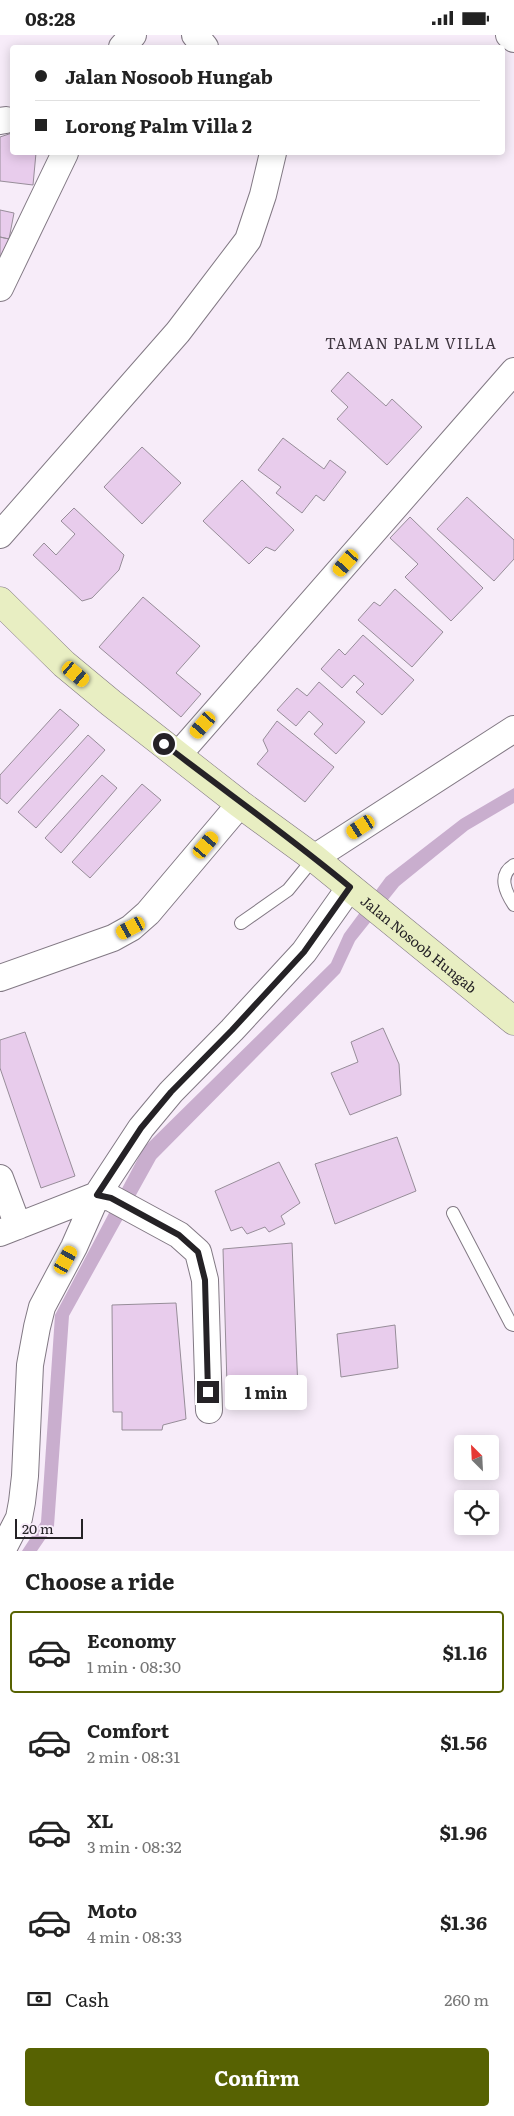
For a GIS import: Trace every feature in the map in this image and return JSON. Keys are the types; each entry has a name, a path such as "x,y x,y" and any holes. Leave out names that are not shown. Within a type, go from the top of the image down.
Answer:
{"main road":[{"name":"Jalan Nosoob Hungab","path":"0,601 64,664 240,804 314,858 386,915 514,1021"}],"street":[{"path":"124,45 132,35"},
{"path":"195,35 203,45"},
{"path":"509,35 514,39"},
{"path":"0,288 64,155"},
{"path":"0,535 178,332 248,240 265,187 273,155"},
{"path":"178,755 514,371"},
{"path":"314,858 514,729"},
{"path":"0,978 113,938 131,928 148,913 240,804"},
{"path":"2,1551 19,1518 22,1502 30,1365 36,1327 42,1307 74,1247 141,1128 171,1092 232,1030 304,952 354,891"},
{"path":"0,1178 9,1229 104,1196 137,1211 179,1235 198,1252 205,1280 209,1410"}],"lane":[{"path":"241,923 288,890 314,858"},
{"path":"514,865 509,868 503,880 507,895 514,905"},
{"path":"453,1213 511,1324 514,1325"}],"shaded area":[{"path":"514,788 514,803 468,830 399,886 355,941 340,973 156,1159 69,1316 54,1526 37,1551 22,1551 41,1522 55,1315 144,1147 331,963 344,934 386,877 461,819"}],"building":[{"path":"10,134 10,155 36,155 33,185 0,181 0,137"},
{"path":"0,210 14,213 9,239 0,237"},
{"path":"0,237 9,239 0,265"},
{"path":"348,372 386,406 392,399 422,427 387,465 337,419 348,407 331,391"},
{"path":"283,438 324,469 330,460 346,472 324,501 316,495 302,513 276,493 281,487 258,470"},
{"path":"142,447 181,483 142,524 104,487"},
{"path":"242,480 294,530 275,551 266,547 249,564 203,521"},
{"path":"467,497 514,540 514,559 494,581 437,529"},
{"path":"74,508 124,555 119,570 92,598 82,601 33,555 44,543 56,555 75,534 61,521"},
{"path":"410,517 483,588 451,621 405,577 418,564 390,538"},
{"path":"395,589 443,632 412,667 358,620 374,602 380,606"},
{"path":"143,597 200,646 176,673 201,694 181,717 99,647"},
{"path":"363,635 414,680 382,715 356,692 364,684 354,675 342,688 321,669 339,649 345,655"},
{"path":"319,682 365,722 336,754 314,734 323,724 309,711 296,726 277,710 297,688 307,696"},
{"path":"60,709 79,725 7,804 0,798 0,775"},
{"path":"277,721 334,767 305,802 257,764 268,751 263,740"},
{"path":"88,735 105,750 36,828 18,812"},
{"path":"102,775 117,788 61,853 45,838"},
{"path":"142,784 161,800 90,878 72,862"},
{"path":"383,1028 399,1064 401,1095 350,1115 331,1073 358,1062 351,1042"},
{"path":"25,1032 75,1176 41,1188 0,1068 0,1040"},
{"path":"397,1137 416,1191 335,1224 315,1164"},
{"path":"279,1162 300,1203 281,1216 285,1224 269,1232 265,1227 247,1234 242,1227 231,1231 215,1191"},
{"path":"292,1243 298,1390 227,1385 223,1249"},
{"path":"176,1303 186,1419 163,1425 162,1430 122,1430 122,1412 113,1412 112,1305"},
{"path":"395,1325 398,1368 341,1377 337,1334"}],"district":[{"name":"TAMAN PALM VILLA","path":"411,342"}],"route":[{"path":"164,744 350,887 304,952 232,1030 171,1092 141,1128 97,1195 111,1198 137,1211 179,1235 198,1252 205,1280 208,1392"}]}
